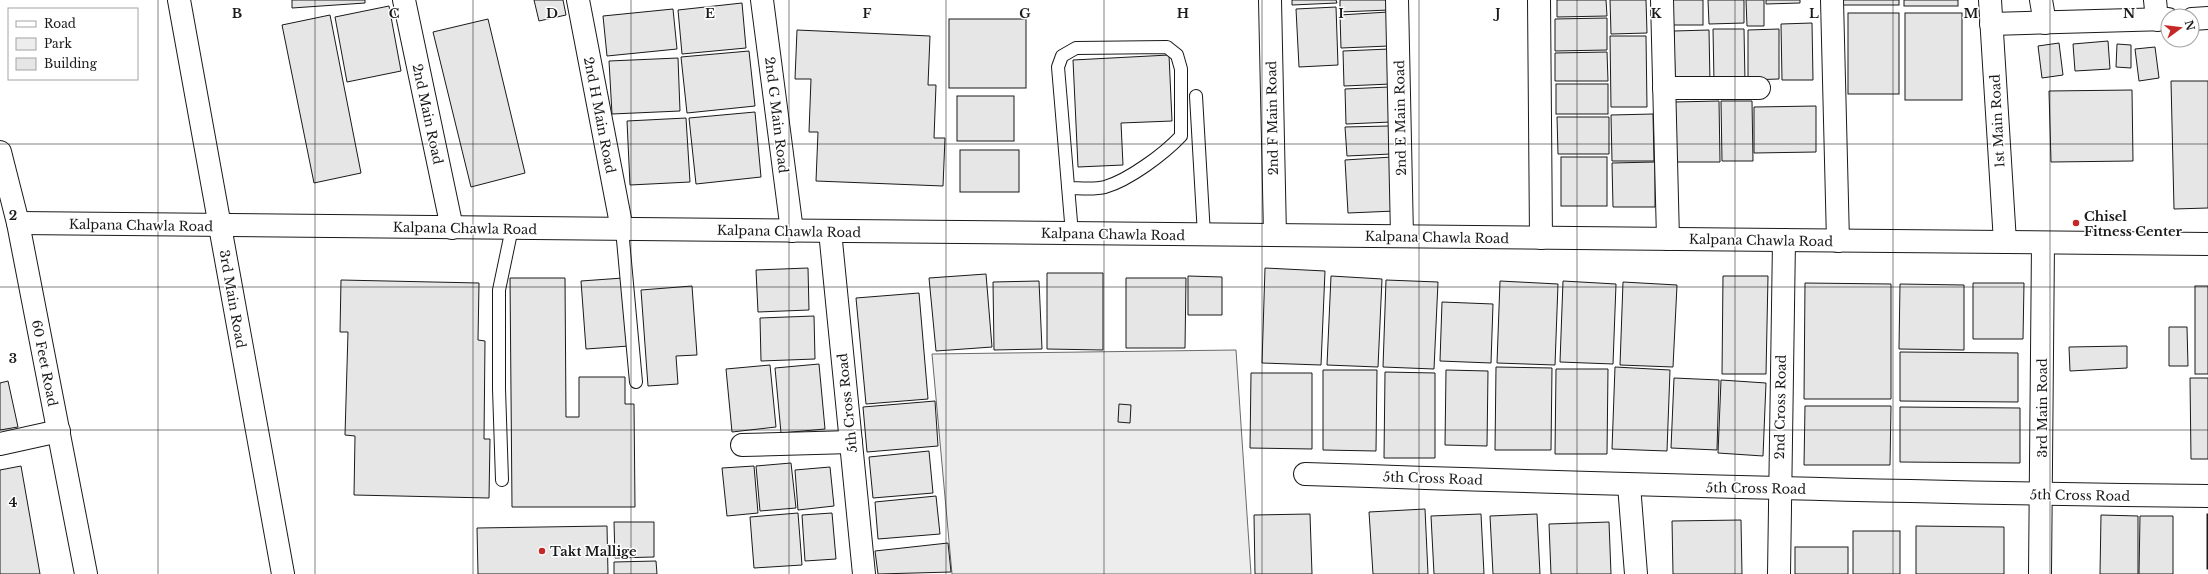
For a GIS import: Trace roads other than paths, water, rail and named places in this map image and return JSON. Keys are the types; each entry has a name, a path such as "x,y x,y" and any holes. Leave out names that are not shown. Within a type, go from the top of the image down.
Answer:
{"street":[{"name":"3rd Main Road","path":"179,0 283,574"},
{"name":"2nd Main Road","path":"404,0 452,228"},
{"name":"2nd H Main Road","path":"578,0 622,229"},
{"name":"2nd G Main Road","path":"762,0 792,231"},
{"name":"2nd F Main Road","path":"1270,0 1275,235"},
{"name":"2nd E Main Road","path":"1397,0 1402,236"},
{"path":"1539,0 1541,238"},
{"path":"1662,0 1668,239"},
{"path":"1832,0 1838,241"},
{"name":"1st Main Road","path":"1990,0 2004,242"},
{"path":"2041,0 2045,23"},
{"path":"1991,24 2045,23 2160,13"},
{"path":"1664,88 1759,88"},
{"name":"60 Feet Road","path":"0,152 18,223 86,574"},
{"name":"Kalpana Chawla Road","path":"18,223 2208,244"},
{"name":"5th Cross Road","path":"830,231 864,574"},
{"name":"2nd Cross Road","path":"1779,574 1779,488 1784,240"},
{"name":"3rd Main Road","path":"2040,574 2042,494 2043,242"},
{"path":"0,444 59,431"},
{"path":"742,445 851,442"},
{"name":"5th Cross Road","path":"1305,474 1628,485 2208,496"},
{"path":"1628,485 1636,574"}],"lane":[{"path":"1068,188 1104,188 1141,168 1170,148 1181,136 1181,69 1177,55 1167,47 1076,48 1062,56 1058,66 1068,188 1072,234"},
{"path":"1196,96 1204,235"},
{"path":"502,480 499,389 499,290 512,228"},
{"path":"622,229 636,382"}],"place":[{"name":"Chisel Fitness Center","path":"2076,223"},
{"name":"Takt Mallige","path":"542,551"}]}
